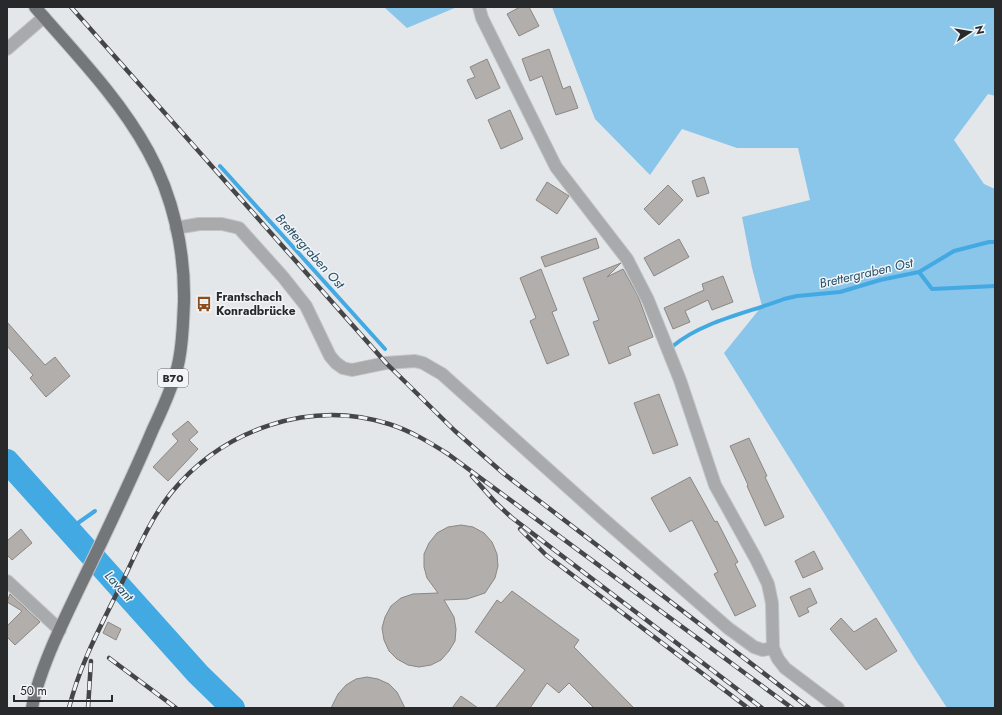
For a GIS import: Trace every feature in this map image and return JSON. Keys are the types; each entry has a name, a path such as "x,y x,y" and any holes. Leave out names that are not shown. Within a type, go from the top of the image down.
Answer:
{"main road":[{"name":"B70","path":"32,708 33,699 44,665 74,599 114,518 164,404 179,361 183,334 184,289 182,258 172,211 162,182 149,152 131,123 101,84 35,7"}],"street":[{"path":"479,7 482,18 556,167 627,259 648,300 680,380 715,485 756,559 768,584 772,603 773,648 778,659 785,668 838,708"},
{"path":"7,49 44,17"},
{"path":"176,228 199,224 222,224 238,228 283,277 306,306 330,356 336,363 343,368 352,370 386,363 415,361 423,363 442,374 606,522 728,628 754,647 763,650 773,648"},
{"path":"7,582 60,630"}],"shaded area":[{"path":"384,7 457,7 407,28"},
{"path":"552,7 995,7 995,96 988,94 954,140 984,184 995,189 995,708 947,708 724,353 762,306 752,268 742,217 810,200 798,148 737,148 682,129 650,175 595,119"}],"building":[{"path":"520,7 529,7 539,26 519,36 507,14"},
{"path":"549,49 563,89 570,86 578,108 556,115 542,76 530,81 522,59"},
{"path":"487,59 500,88 476,99 467,80 475,77 470,67"},
{"path":"510,110 523,139 501,149 488,120"},
{"path":"704,177 709,193 697,197 692,181"},
{"path":"547,182 569,196 557,214 536,200"},
{"path":"668,185 683,200 659,225 644,209"},
{"path":"596,238 599,248 545,267 541,257"},
{"path":"679,239 689,257 654,276 644,258"},
{"path":"621,263 607,277 623,269 638,296 653,337 628,347 631,355 609,364 593,322 599,320 583,278"},
{"path":"541,269 557,310 552,312 569,355 547,364 530,321 536,318 520,278"},
{"path":"723,276 733,302 712,310 708,300 685,311 690,322 673,329 664,308 704,290 702,284"},
{"path":"7,322 45,365 55,357 70,376 46,397 30,378 33,375 7,346"},
{"path":"659,394 678,445 653,454 634,403"},
{"path":"188,421 198,432 189,440 198,449 168,481 153,467 178,441 172,434"},
{"path":"749,438 784,517 765,526 730,446"},
{"path":"690,477 715,522 717,521 738,562 735,564 756,606 735,616 714,574 718,572 692,520 670,532 651,498"},
{"path":"461,525 473,527 484,533 492,542 497,554 498,566 495,578 485,593 467,599 444,600 454,617 456,629 455,641 441,660 431,665 419,667 408,665 397,659 389,651 384,640 382,628 385,617 391,606 401,598 413,594 438,593 427,578 424,567 424,554 429,543 437,533 448,527"},
{"path":"21,529 32,543 12,560 7,555 7,541"},
{"path":"814,551 823,569 803,578 795,561"},
{"path":"810,588 817,603 807,608 809,612 799,617 790,597"},
{"path":"512,591 579,640 574,647 634,708 594,708 569,683 559,693 547,683 530,708 495,708 525,670 475,632 497,600 501,603"},
{"path":"10,594 40,622 15,645 7,637 7,626 22,611 7,602"},
{"path":"841,618 854,632 876,618 897,651 866,670 830,629"},
{"path":"108,622 121,629 116,640 103,633"},
{"path":"367,677 378,679 389,684 397,692 405,708 331,708 338,694 346,685 356,679"},
{"path":"461,696 478,708 452,708"}],"waterway":[{"name":"Brettergraben Ost","path":"220,166 385,349"},
{"name":"Brettergraben Ost","path":"673,346 698,330 726,318 784,299 797,296 840,292 880,280 919,272 954,251 989,242 995,242"},
{"path":"919,272 932,289 995,286"},
{"name":"Lavant","path":"7,461 198,674 233,708"},
{"name":"Brettergraben Ost","path":"68,530 95,511"}],"railway":[{"path":"71,7 386,363 455,431 503,473 809,708"},
{"path":"69,708 78,678 97,634 148,528 171,493 192,471 216,452 242,436 270,425 299,418 329,415 359,417 389,424 412,433 448,454 792,708"},
{"path":"472,476 496,503 511,517 762,708"},
{"path":"520,529 546,555 748,708"},
{"path":"109,658 176,708"},
{"path":"88,708 91,661"}],"place":[{"name":"Frantschach Konradbrücke","path":"204,304"}]}
